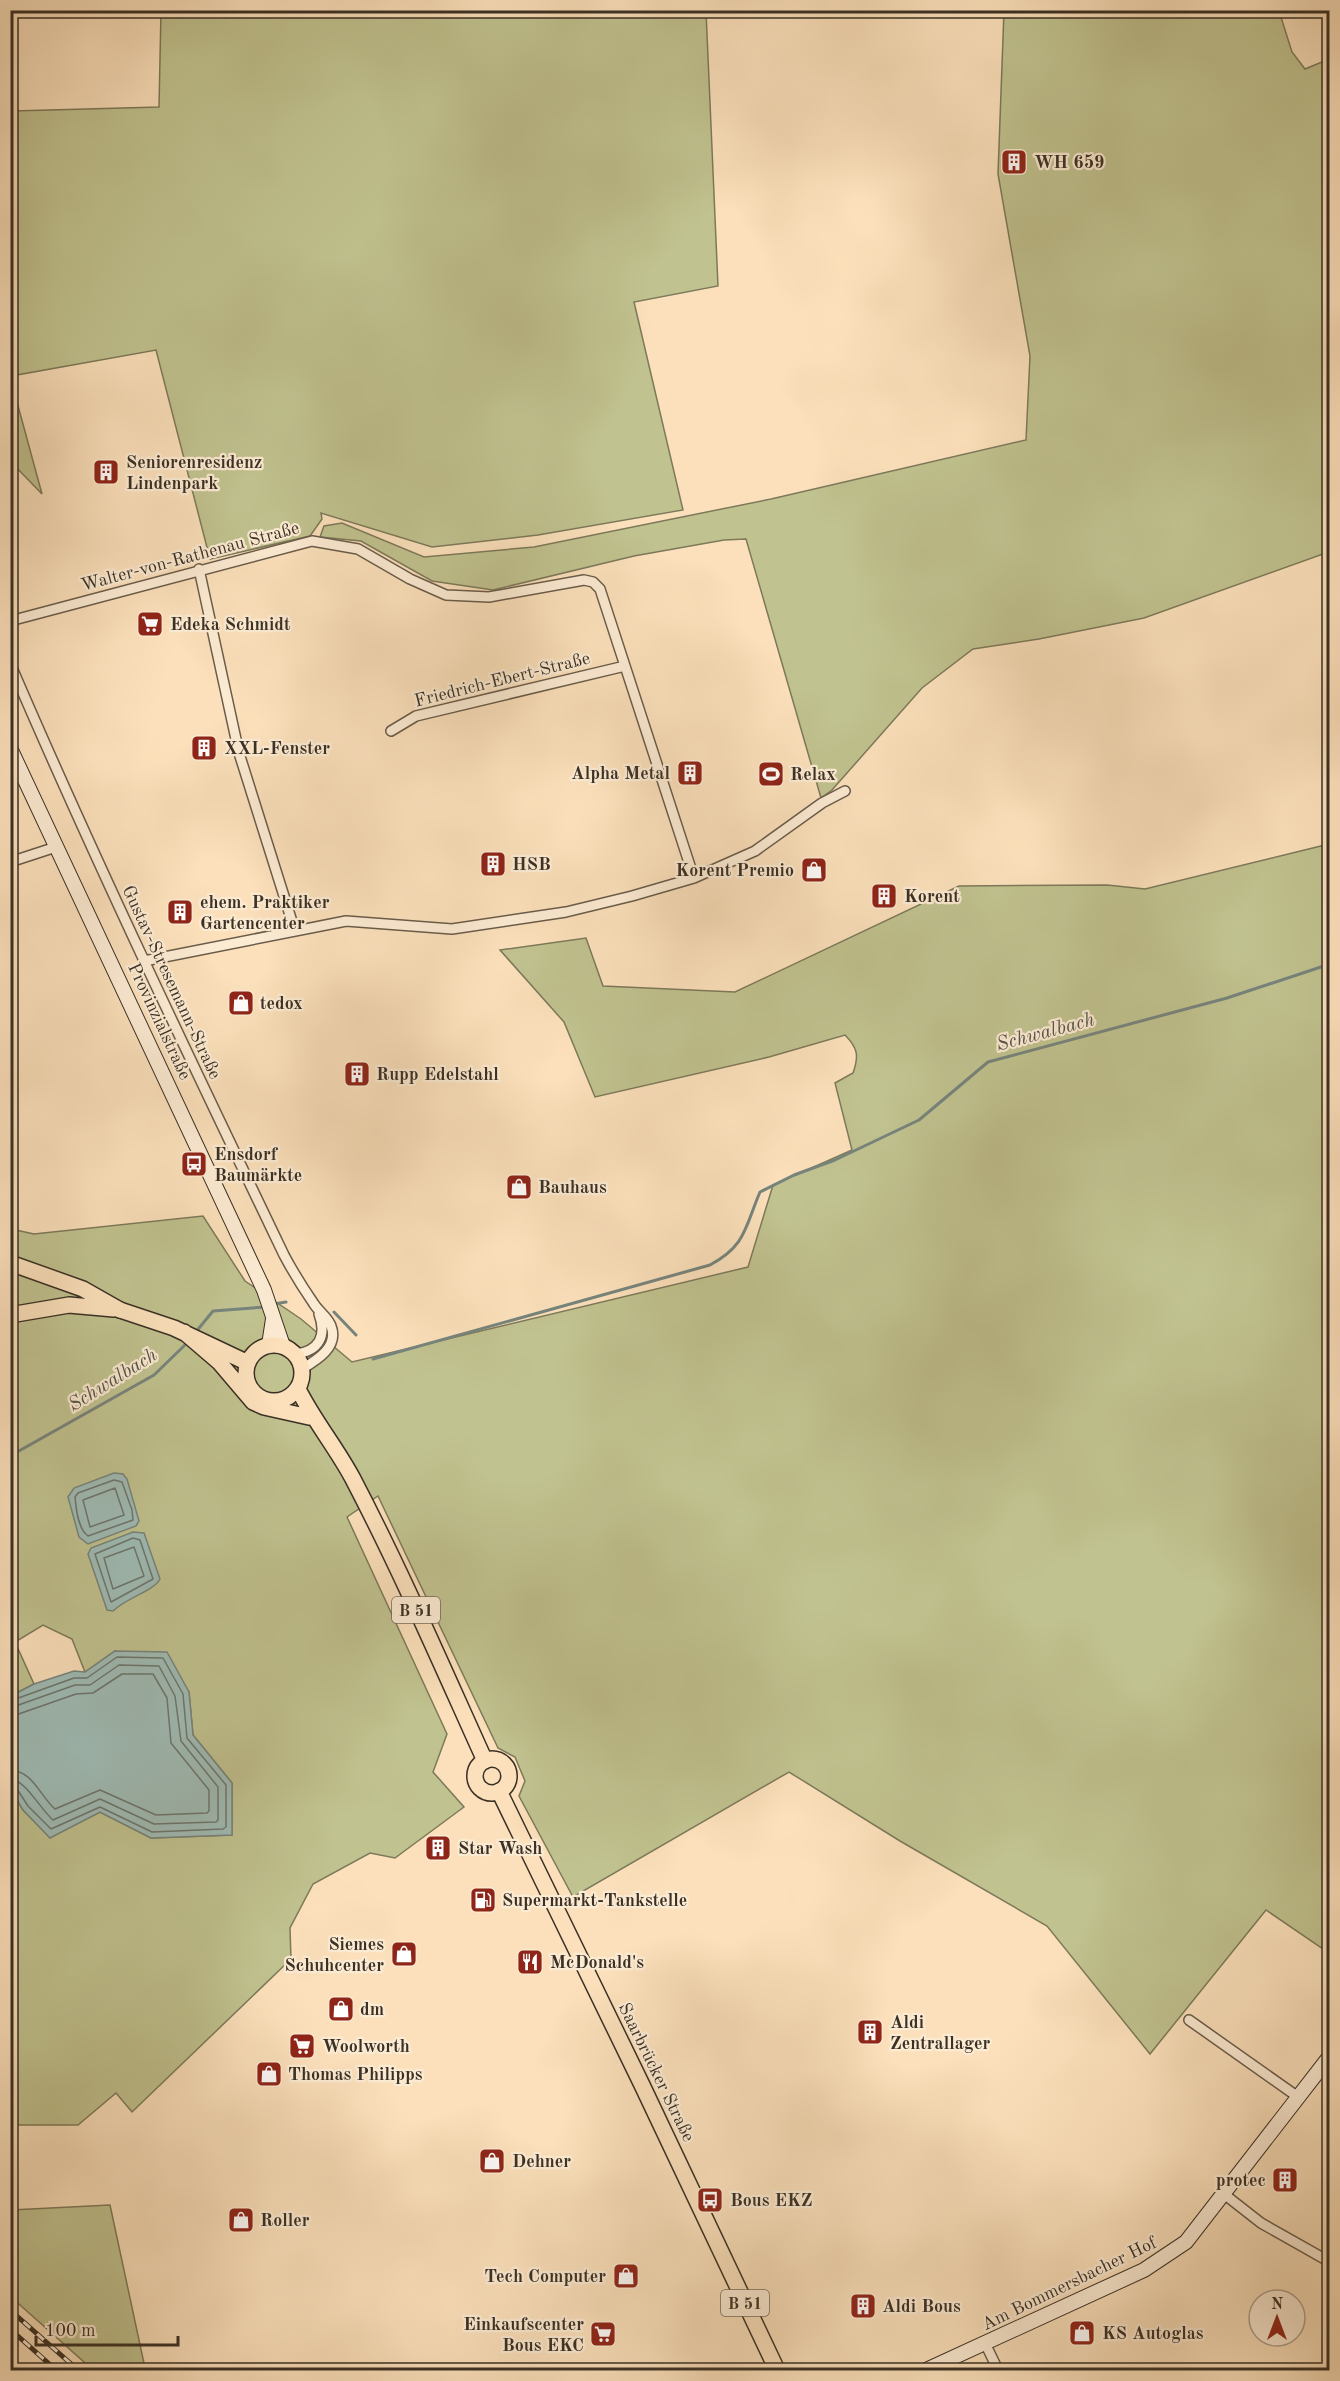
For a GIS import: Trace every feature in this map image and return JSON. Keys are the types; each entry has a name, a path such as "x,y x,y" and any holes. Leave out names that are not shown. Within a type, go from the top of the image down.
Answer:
{"main road":[{"name":"Provinzialstraße","path":"10,748 122,982 264,1290 273,1311 282,1349"},
{"path":"10,1263 83,1289 104,1298 120,1310"},
{"path":"10,1315 69,1305 120,1310 179,1330 202,1344 248,1363 260,1349 282,1349 302,1369 298,1389 285,1400"},
{"path":"202,1344 253,1402 264,1407 312,1418"},
{"name":"B 51","path":"248,1363 247,1381 258,1396 276,1401 285,1400 312,1418"},
{"name":"B 51","path":"298,1389 312,1418 339,1454 374,1521 485,1761"},
{"path":"485,1761 500,1761 507,1769 508,1779 499,1791 484,1791 477,1784 476,1771 485,1761"},
{"name":"Saarbrücker Straße","path":"499,1791 777,2370"},
{"name":"Am Bommersbacher Hof","path":"926,2370 1144,2270 1167,2257 1194,2233 1329,2056"}],"street":[{"name":"Walter-von-Rathenau Straße","path":"10,621 199,569 312,541 330,542 358,549 410,579 455,596 489,597 584,580 593,582 600,589 694,878"},
{"path":"199,569 239,753 295,932"},
{"name":"Gustav-Stresemann-Straße","path":"10,663 67,795 284,1255 317,1309 331,1326 332,1340 323,1356 302,1369"},
{"name":"Friedrich-Ebert-Straße","path":"391,731 416,716 625,666"},
{"path":"144,961 346,921 452,929 566,912 694,878 755,851 822,803 845,791"},
{"path":"10,862 56,847"},
{"name":"Gustav-Stresemann-Straße","path":"282,1349 307,1353 318,1346 322,1328 317,1309"},
{"path":"1190,2020 1298,2097"},
{"path":"1224,2194 1261,2223 1329,2262"},
{"path":"985,2343 998,2370"}],"green space":[{"path":"161,11 706,11 718,286 634,302 683,510 538,535 432,547 321,513 322,519 310,536 210,559 156,350 11,376 11,106 13,111 159,107"},
{"path":"1004,11 1279,11 1292,52 1305,69 1329,59 1330,538 1326,553 1144,618 1039,639 973,649 922,688 832,790 821,798 746,539 724,540 634,556 493,590 432,581 361,541 320,537 324,526 342,523 424,557 534,547 771,499 1026,440 1030,356 998,174"},
{"path":"11,380 42,494 11,462"},
{"path":"1329,844 1329,1953 1266,1910 1150,2054 1047,1926 900,1841 789,1772 573,1897 519,1796 525,1781 515,1757 498,1748 378,1496 347,1517 447,1734 433,1772 464,1807 395,1858 370,1853 313,1884 290,1928 291,1959 132,2112 116,2093 78,2125 11,2125 10,1789 23,1810 50,1837 100,1812 151,1838 232,1835 232,1783 193,1735 189,1692 115,1651 85,1672 72,1639 43,1625 15,1642 34,1684 11,1696 11,1229 34,1234 203,1216 245,1281 301,1319 352,1362 748,1267 773,1185 852,1150 835,1083 853,1073 856,1052 849,1040 845,1035 769,1057 595,1097 564,1022 500,950 586,938 603,986 735,992 959,886 1107,885 1145,889"},
{"path":"110,2205 145,2368 143,2370 93,2370 11,2297 11,2210"}],"water":[{"path":"114,1473 123,1474 127,1479 139,1521 136,1526 88,1544 79,1537 68,1497 74,1488"},
{"path":"133,1532 144,1533 160,1579 152,1587 113,1611 107,1610 88,1554 91,1548"},
{"path":"115,1651 167,1652 189,1692 193,1735 232,1783 232,1835 151,1838 100,1812 50,1838 23,1810 11,1789 11,1696 34,1684 74,1671 85,1672"}],"waterway":[{"name":"Schwalbach","path":"373,1359 710,1265 722,1258 738,1243 760,1192 919,1120 988,1062 1227,998 1330,964"},
{"name":"Schwalbach","path":"274,1304 286,1302"},
{"name":"Schwalbach","path":"195,1333 213,1311 265,1307"},
{"path":"334,1312 356,1335"},
{"name":"Schwalbach","path":"10,1456 154,1375 187,1343"}],"railway":[{"path":"10,2310 78,2370"},
{"path":"10,2329 56,2370"}],"place":[{"name":"WH 659","path":"1014,162"},
{"name":"Seniorenresidenz Lindenpark","path":"106,472"},
{"name":"Edeka Schmidt","path":"150,624"},
{"name":"XXL-Fenster","path":"204,748"},
{"name":"Alpha Metal","path":"690,773"},
{"name":"Relax","path":"771,774"},
{"name":"HSB","path":"493,864"},
{"name":"Korent Premio","path":"814,870"},
{"name":"Korent","path":"884,896"},
{"name":"ehem. Praktiker Gartencenter","path":"180,912"},
{"name":"tedox","path":"241,1003"},
{"name":"Rupp Edelstahl","path":"357,1074"},
{"name":"Ensdorf Baumärkte","path":"194,1164"},
{"name":"Bauhaus","path":"519,1187"},
{"name":"Star Wash","path":"438,1848"},
{"name":"Supermarkt-Tankstelle","path":"483,1900"},
{"name":"Siemes Schuhcenter","path":"404,1954"},
{"name":"McDonald's","path":"530,1962"},
{"name":"dm","path":"341,2009"},
{"name":"Aldi Zentrallager","path":"870,2032"},
{"name":"Woolworth","path":"302,2046"},
{"name":"Thomas Philipps","path":"269,2074"},
{"name":"Dehner","path":"492,2161"},
{"name":"protec","path":"1285,2180"},
{"name":"Bous EKZ","path":"710,2200"},
{"name":"Roller","path":"241,2220"},
{"name":"Tech Computer","path":"626,2276"},
{"name":"Aldi Bous","path":"863,2306"},
{"name":"KS Autoglas","path":"1082,2333"},
{"name":"Einkaufscenter Bous EKC","path":"603,2334"}]}
